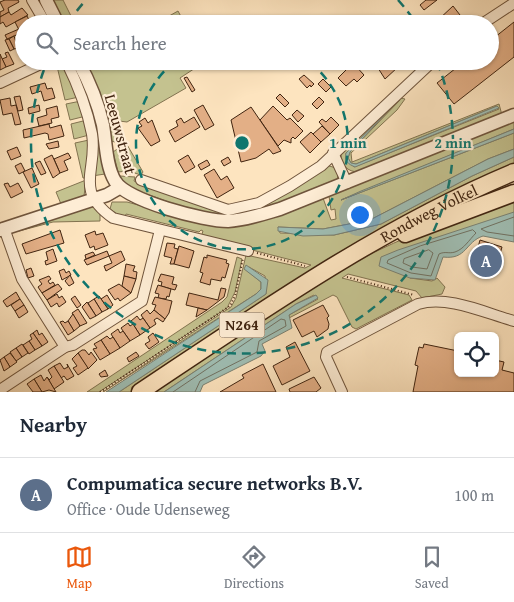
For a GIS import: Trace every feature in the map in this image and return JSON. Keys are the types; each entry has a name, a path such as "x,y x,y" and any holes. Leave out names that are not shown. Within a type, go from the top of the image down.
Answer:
{"main road":[{"name":"Rondweg Volkel","path":"140,392 292,292 412,220 514,172"},
{"name":"Rondweg Volkel","path":"346,260 405,234 514,193"}],"street":[{"path":"32,0 41,15"},
{"path":"46,0 54,15"},
{"path":"496,15 514,3"},
{"path":"0,83 28,70"},
{"name":"Leeuwstraat","path":"70,70 83,99 92,136 88,178 90,191 113,218 247,252"},
{"name":"Leeuwstraat","path":"82,70 96,99 112,172 119,188"},
{"path":"141,180 228,210 259,203 305,177 334,153 423,70"},
{"path":"65,347 22,279 2,229 95,199 119,188 131,196 207,219 229,221 254,217 280,209 514,115"},
{"path":"334,153 347,182"},
{"path":"0,390 65,347 73,345 142,301 160,230"},
{"path":"342,392 326,358 327,352 418,304 429,301 449,303 514,321"}],"path":[{"path":"100,392 230,306 235,296 247,252 305,266"},
{"path":"348,277 413,293 418,304"}],"shaded area":[{"path":"50,0 63,0 70,15 58,15"},
{"path":"178,11 180,15 171,15"},
{"path":"58,70 65,70 79,97 65,100"},
{"path":"71,70 78,70 96,116 105,174 92,176 94,161"},
{"path":"87,70 192,70 180,78 186,88 127,122 119,121 124,137 115,142 111,141"},
{"path":"396,97 405,99 397,110 351,153 352,162 499,104 502,115 359,172 351,171 346,167 342,161 341,153","holes":["400,100 350,152 348,158 351,163 356,164 497,106 499,109 354,167 346,159 346,153"]},
{"path":"81,101 86,116 70,120 66,104"},
{"path":"87,120 89,135 74,139 71,124"},
{"path":"514,121 514,129 341,200 514,133 514,149 488,159 370,220 323,229 278,227 280,233 334,235 381,224 472,176 514,157 514,169 287,289 131,392 119,392 266,294 265,276 249,267 245,269 261,282 261,289 256,294 103,392 231,307 236,298 246,255 305,268 311,265 201,237 203,231 201,230 199,232 126,214 125,217 110,209 112,202 127,202 213,225 323,198 331,220 336,219 335,209 331,210 329,196"},
{"path":"89,140 85,178 83,178 75,143"},
{"path":"126,143 143,172 141,175 128,171 118,172 113,152"},
{"path":"326,165 336,168 338,174 337,181 270,208 242,215 228,216 210,215 192,210 142,192 131,187 120,176 135,177 134,181 143,185 226,213"},
{"path":"86,180 84,196 61,204 56,192"},
{"path":"514,197 514,214 492,221 410,278 432,281 437,278 445,287 442,294 422,298 416,291 348,274 342,278 409,295 412,300 356,329 352,327 337,297 333,295 289,318 289,315 318,299 314,295 296,304 164,392 149,392 328,276 374,252 413,235"},
{"path":"89,206 96,208 100,213 100,221 53,222 19,231 18,228"},
{"path":"237,257 242,259 235,292 227,308 99,392 87,392 222,302 227,297"}],"water":[{"path":"399,99 350,152 348,158 351,163 356,164 497,106 499,108 355,167 349,163 346,160 346,153"},
{"path":"514,129 514,133 341,200 361,191"},
{"path":"514,149 514,157 472,176 381,224 334,235 303,236 278,231 278,227 323,229 370,220 488,159"},
{"path":"514,212 514,242 483,236 457,256 443,257 435,280 410,278 379,266 381,257 398,250"},
{"path":"246,265 268,280 266,294 119,392 106,392 256,294 261,289 261,282 244,269"},
{"path":"316,295 318,298 289,315 292,328 262,344 265,351 261,356 203,385 200,392 164,392 296,304"}],"building":[{"path":"18,0 19,2 8,8 9,12 0,17 0,12 4,10 0,2"},
{"path":"426,0 437,0 424,10 420,5"},
{"path":"453,6 460,15 443,15"},
{"path":"22,8 28,15 15,15 15,22 6,27 3,22 0,24 0,17 9,12 11,15"},
{"path":"514,22 514,57 499,69 499,34"},
{"path":"15,31 15,36 7,39 5,35"},
{"path":"14,36 15,49 14,49 9,39"},
{"path":"9,39 14,49 10,51 5,40"},
{"path":"8,52 14,64 6,67 2,59 7,57 5,53"},
{"path":"0,54 6,67 0,70"},
{"path":"346,70 359,70 364,75 357,82 354,79 346,86 338,78"},
{"path":"379,70 395,70 385,79"},
{"path":"454,70 497,70 454,104 437,83"},
{"path":"304,75 314,84 311,87 310,85 307,88 299,79"},
{"path":"187,77 195,90 192,92 184,78"},
{"path":"323,79 331,87 326,92 318,84"},
{"path":"45,83 47,89 52,88 55,98 44,101 41,91 32,94 30,87"},
{"path":"280,94 289,103 285,107 276,98"},
{"path":"20,96 23,110 18,111 14,97"},
{"path":"319,97 324,102 317,109 312,104"},
{"path":"10,98 11,106 16,105 21,124 15,125 12,113 3,115 0,100"},
{"path":"39,105 40,111 29,114 28,108"},
{"path":"203,105 214,125 205,130 194,110"},
{"path":"57,106 59,117 51,119 52,123 39,126 37,118 47,115 46,109"},
{"path":"273,106 287,120 290,118 303,131 295,139 293,137 291,139 291,143 284,140 278,146 260,120"},
{"path":"251,107 281,151 273,154 269,149 256,158 241,162 231,120"},
{"path":"297,110 304,116 298,122 292,115"},
{"path":"194,117 200,127 175,142 169,131 178,126 176,121 181,118 184,123"},
{"path":"331,117 339,125 330,134 319,122 322,119 326,122"},
{"path":"145,118 148,123 152,120 160,141 151,146 138,128 142,126 139,122"},
{"path":"49,124 50,128 61,125 64,136 49,140 48,134 45,133 24,138 23,130"},
{"path":"322,126 330,134 321,142 313,134"},
{"path":"311,132 321,142 310,153 300,142"},
{"path":"58,141 59,147 49,149 46,144"},
{"path":"17,147 21,156 11,160 7,151"},
{"path":"68,153 71,158 64,161 68,170 60,173 54,159"},
{"path":"52,155 60,173 53,178 44,159"},
{"path":"188,155 195,167 185,173 178,161"},
{"path":"228,157 231,162 224,166 221,161"},
{"path":"207,160 210,165 201,170 198,165"},
{"path":"40,161 46,173 41,175 35,163"},
{"path":"21,163 25,171 19,174 15,166"},
{"path":"32,168 39,184 31,188 23,172"},
{"path":"214,169 221,180 227,176 234,188 217,198 204,175"},
{"path":"8,183 10,187 18,183 23,192 11,198 4,184"},
{"path":"60,230 64,243 26,254 22,244"},
{"path":"95,231 96,235 103,233 108,245 95,250 94,246 90,248 85,235"},
{"path":"480,240 502,247 496,268 474,262"},
{"path":"167,243 175,244 174,248 178,249 174,264 170,264 172,258 164,256"},
{"path":"179,246 194,251 189,268 174,264"},
{"path":"53,249 57,261 46,265 45,261 48,260 46,252"},
{"path":"107,251 109,256 87,265 84,260"},
{"path":"121,251 125,260 106,271 104,266 112,263 109,256"},
{"path":"93,252 95,255 86,259 85,255"},
{"path":"207,255 227,260 226,263 229,264 225,278 222,277 221,281 211,279 210,285 200,282 203,273 200,272 204,257 207,258"},
{"path":"126,264 135,266 133,271 137,272 136,279 124,276"},
{"path":"31,268 34,276 28,278 26,270"},
{"path":"64,269 66,273 69,271 71,275 62,280 59,271"},
{"path":"161,274 174,277 172,284 177,285 175,290 161,286 162,282 158,281"},
{"path":"70,275 74,283 69,286 65,281"},
{"path":"49,276 51,279 48,281 50,284 53,282 55,285 42,293 38,287 42,284 39,280"},
{"path":"124,276 136,279 131,293 122,286"},
{"path":"58,284 62,289 47,300 42,293"},
{"path":"119,284 131,293 120,301 118,298 115,300 108,290"},
{"path":"158,285 171,289 169,297 167,296 166,299 158,298 159,294 155,293"},
{"path":"221,288 226,289 224,297 207,310 186,305 189,293 218,300"},
{"path":"16,292 20,299 7,307 3,301"},
{"path":"57,294 59,298 62,296 66,302 59,307 57,303 51,307 47,300"},
{"path":"107,295 113,305 108,309 101,299"},
{"path":"75,296 81,305 77,308 71,299"},
{"path":"99,296 108,309 102,312 94,299"},
{"path":"155,297 172,301 169,313 165,319 154,310 156,305 152,304"},
{"path":"20,299 24,305 15,311 11,305"},
{"path":"94,299 102,312 96,316 88,303"},
{"path":"87,302 96,316 90,319 82,307"},
{"path":"24,305 28,312 19,318 15,311"},
{"path":"323,305 329,316 327,318 328,329 317,337 314,331 302,337 293,320"},
{"path":"198,308 207,310 196,317"},
{"path":"78,309 87,323 80,326 72,313"},
{"path":"147,310 150,314 154,310 165,319 163,322 157,318 154,320 156,324 150,328 141,315"},
{"path":"73,314 80,326 74,331 68,321"},
{"path":"137,316 140,320 143,318 150,328 140,335 131,321"},
{"path":"63,321 65,323 68,321 74,331 68,335 60,322"},
{"path":"128,323 130,326 133,324 140,335 130,341 121,328"},
{"path":"118,329 120,333 123,331 130,341 120,348 111,334"},
{"path":"37,330 39,335 42,333 48,342 42,346 33,333"},
{"path":"33,333 42,346 35,350 29,341 32,339 30,335"},
{"path":"153,333 159,342 149,349 145,344 150,341 148,337"},
{"path":"107,336 110,339 113,337 120,348 110,354 101,340"},
{"path":"101,340 110,354 100,360 93,349 97,348 94,344"},
{"path":"29,341 35,350 29,354 23,345"},
{"path":"295,342 310,371 282,385 273,366 290,357 286,347"},
{"path":"22,344 28,353 22,357 16,348"},
{"path":"424,344 454,350 454,377 499,377 499,361 504,362 502,370 514,373 514,392 413,392 418,366 415,365 419,347 423,348"},
{"path":"16,348 22,357 16,361 10,352"},
{"path":"85,350 89,355 91,352 97,360 88,369 78,353"},
{"path":"136,352 139,356 129,362 127,358"},
{"path":"10,353 17,362 10,367 4,357"},
{"path":"78,353 88,368 78,375 73,368 77,366 72,359"},
{"path":"4,357 10,367 4,371 0,360"},
{"path":"60,363 64,369 68,367 67,364 74,376 67,380 64,376 61,378 54,366"},
{"path":"263,364 276,392 220,392 244,378 242,375"},
{"path":"54,366 64,382 54,389 47,377 49,380 52,377 48,370"},
{"path":"105,370 108,376 101,377 99,374"},
{"path":"41,375 44,381 47,377 56,392 49,390 42,392 34,379"},
{"path":"314,377 321,388 316,392 290,392 289,389"},
{"path":"34,379 42,392 33,392 27,384"}],"place":[{"name":"Compumatica secure networks B.V.","path":"486,261"}]}
